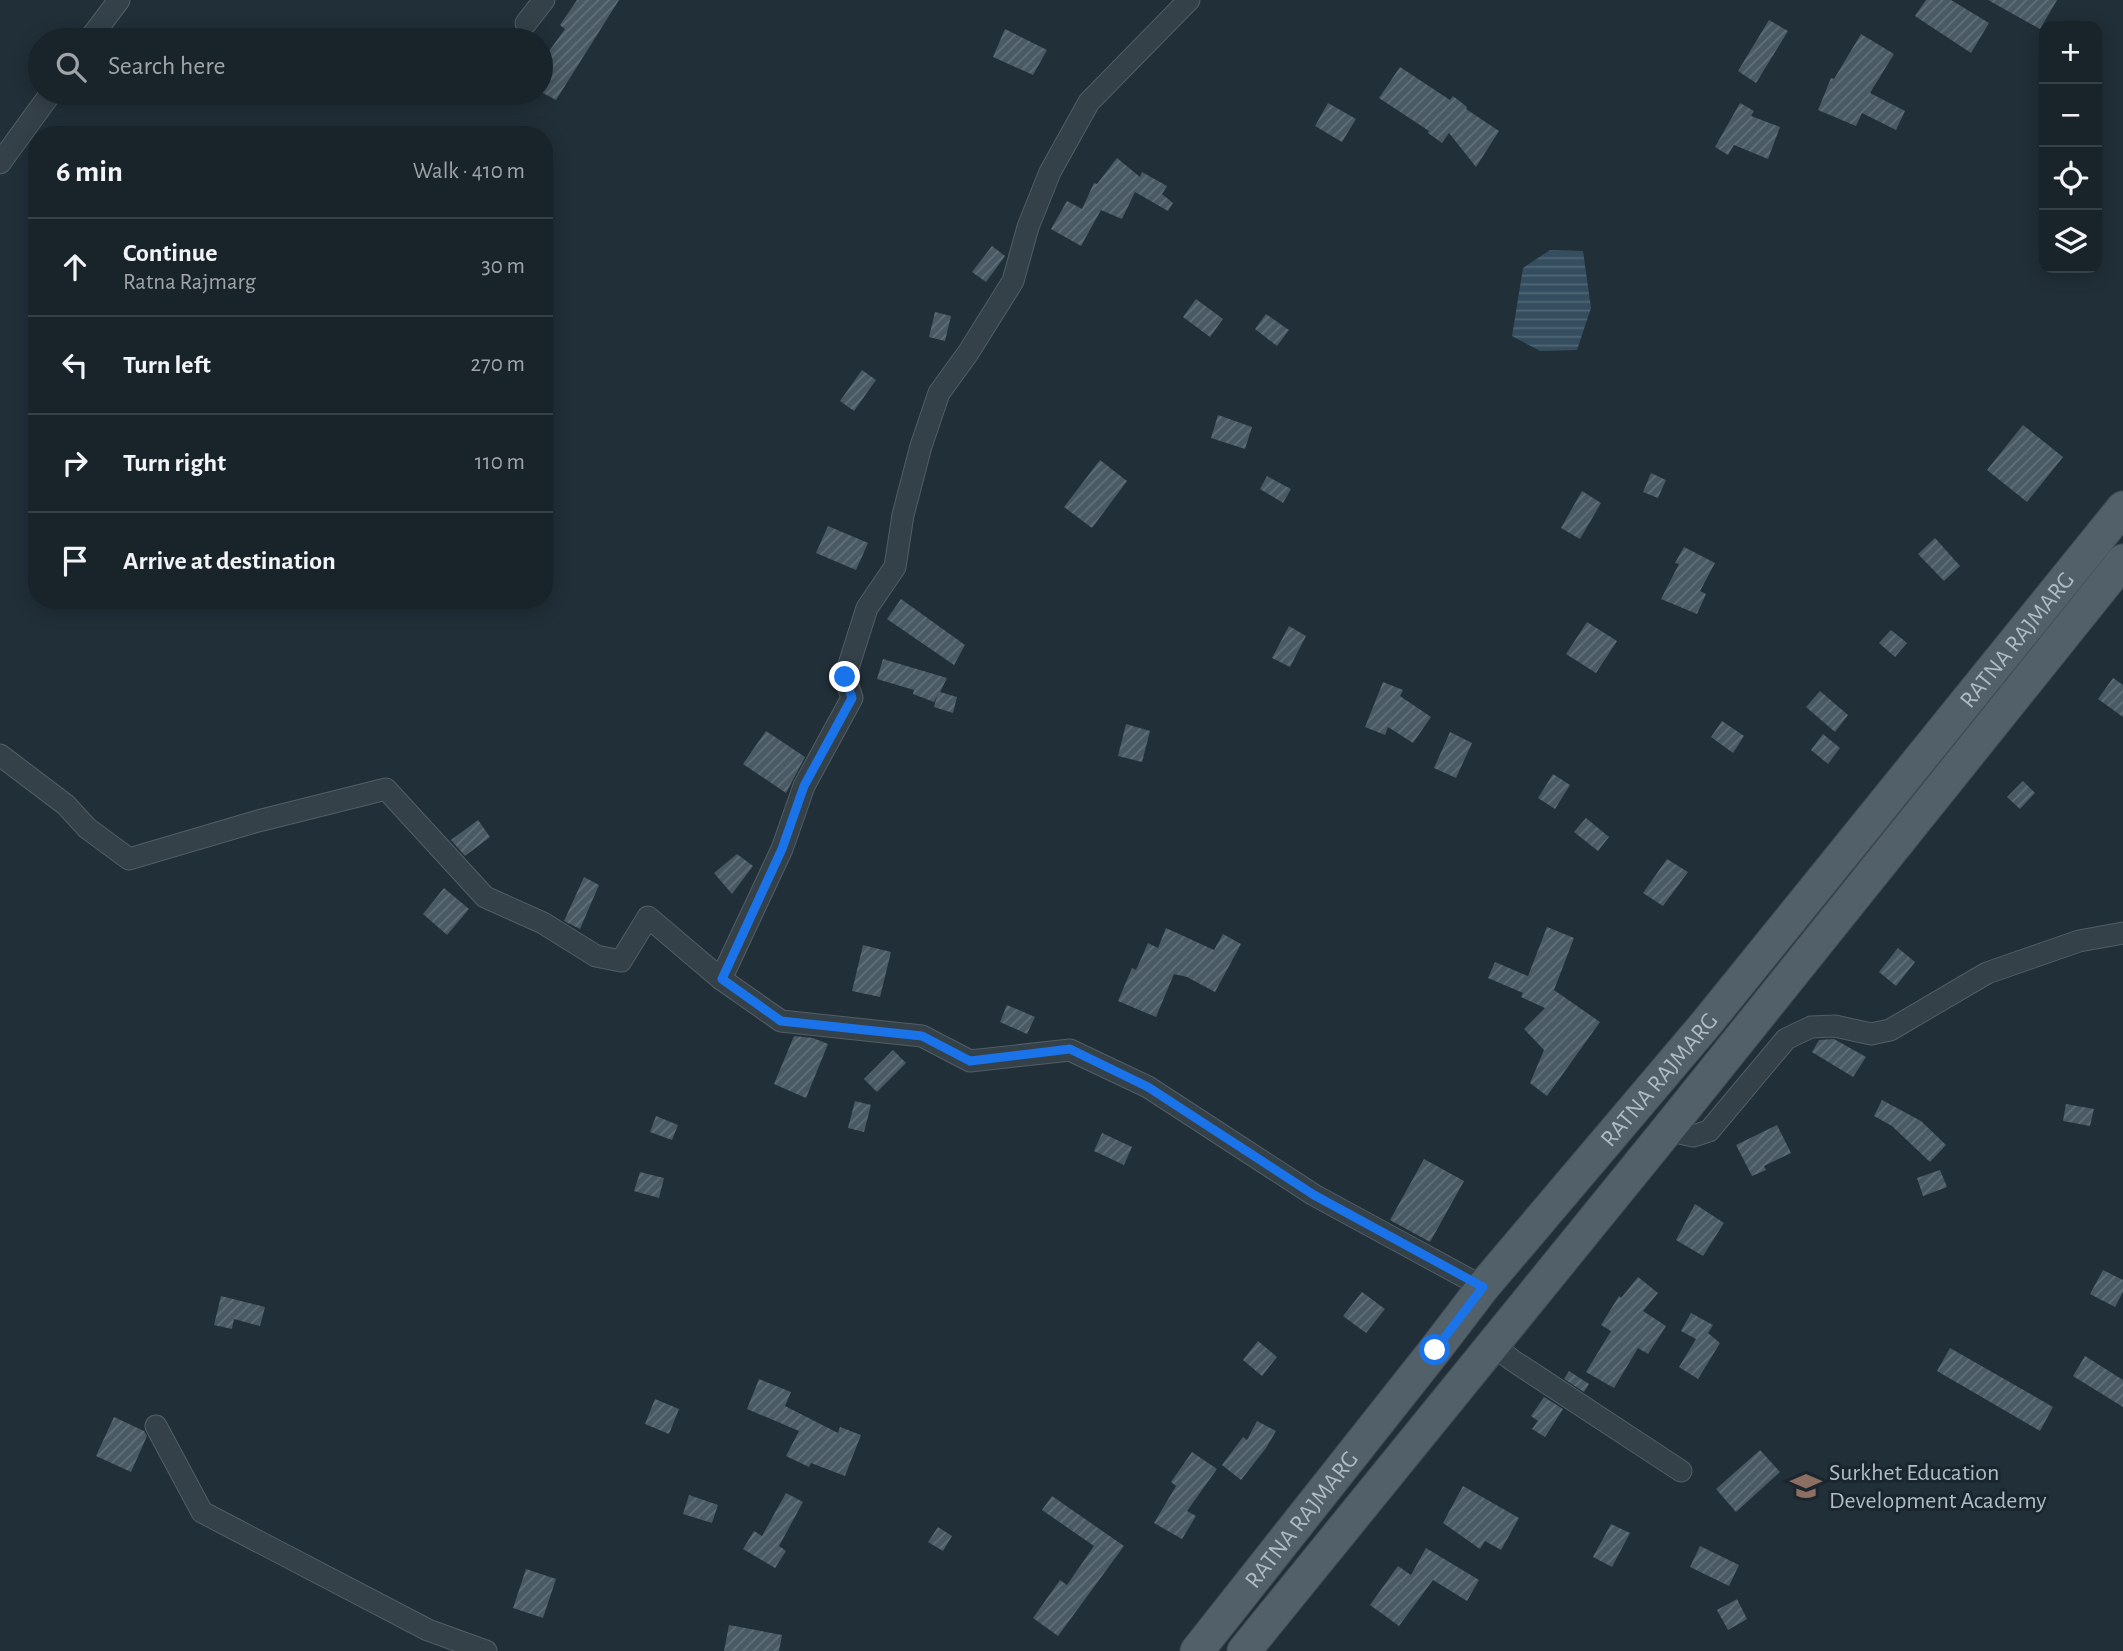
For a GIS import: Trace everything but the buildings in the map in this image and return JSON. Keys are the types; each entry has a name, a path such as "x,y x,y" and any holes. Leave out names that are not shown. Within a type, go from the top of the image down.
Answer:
{"main road":[{"name":"RATNA RAJMARG","path":"1197,1651 1483,1287 1705,1026 2123,508"},
{"name":"RATNA RAJMARG","path":"1244,1651 1667,1130 2123,561"}],"street":[{"path":"98,28 119,0"},
{"path":"526,23 544,0"},
{"path":"722,979 782,849 804,786 852,698 845,677 867,608 895,567 903,515 921,446 939,393 968,353 1013,281 1028,227 1050,172 1088,103 1189,0"},
{"path":"0,163 42,105"},
{"path":"0,755 65,805 87,828 130,859 258,821 386,789 485,897 543,923 596,956 621,961 648,917 722,979 781,1021 922,1036 970,1061 1070,1049 1148,1087 1314,1195 1483,1287"},
{"path":"1667,1130 1693,1136 1709,1131 1786,1039 1811,1027 1835,1026 1871,1034 1890,1030 1987,973 2079,941 2123,933"},
{"path":"1492,1344 1512,1360 1681,1471"},
{"path":"156,1426 202,1512 428,1630 486,1651"}],"water":[{"path":"1550,250 1583,251 1591,308 1577,350 1540,351 1512,336 1523,268"}],"place":[{"name":"Surkhet Education Development Academy","path":"1806,1486"}],"route":[{"path":"845,677 852,698 804,786 782,849 722,979 781,1021 922,1036 970,1061 1070,1049 1148,1087 1314,1195 1483,1287 1435,1350"}]}
